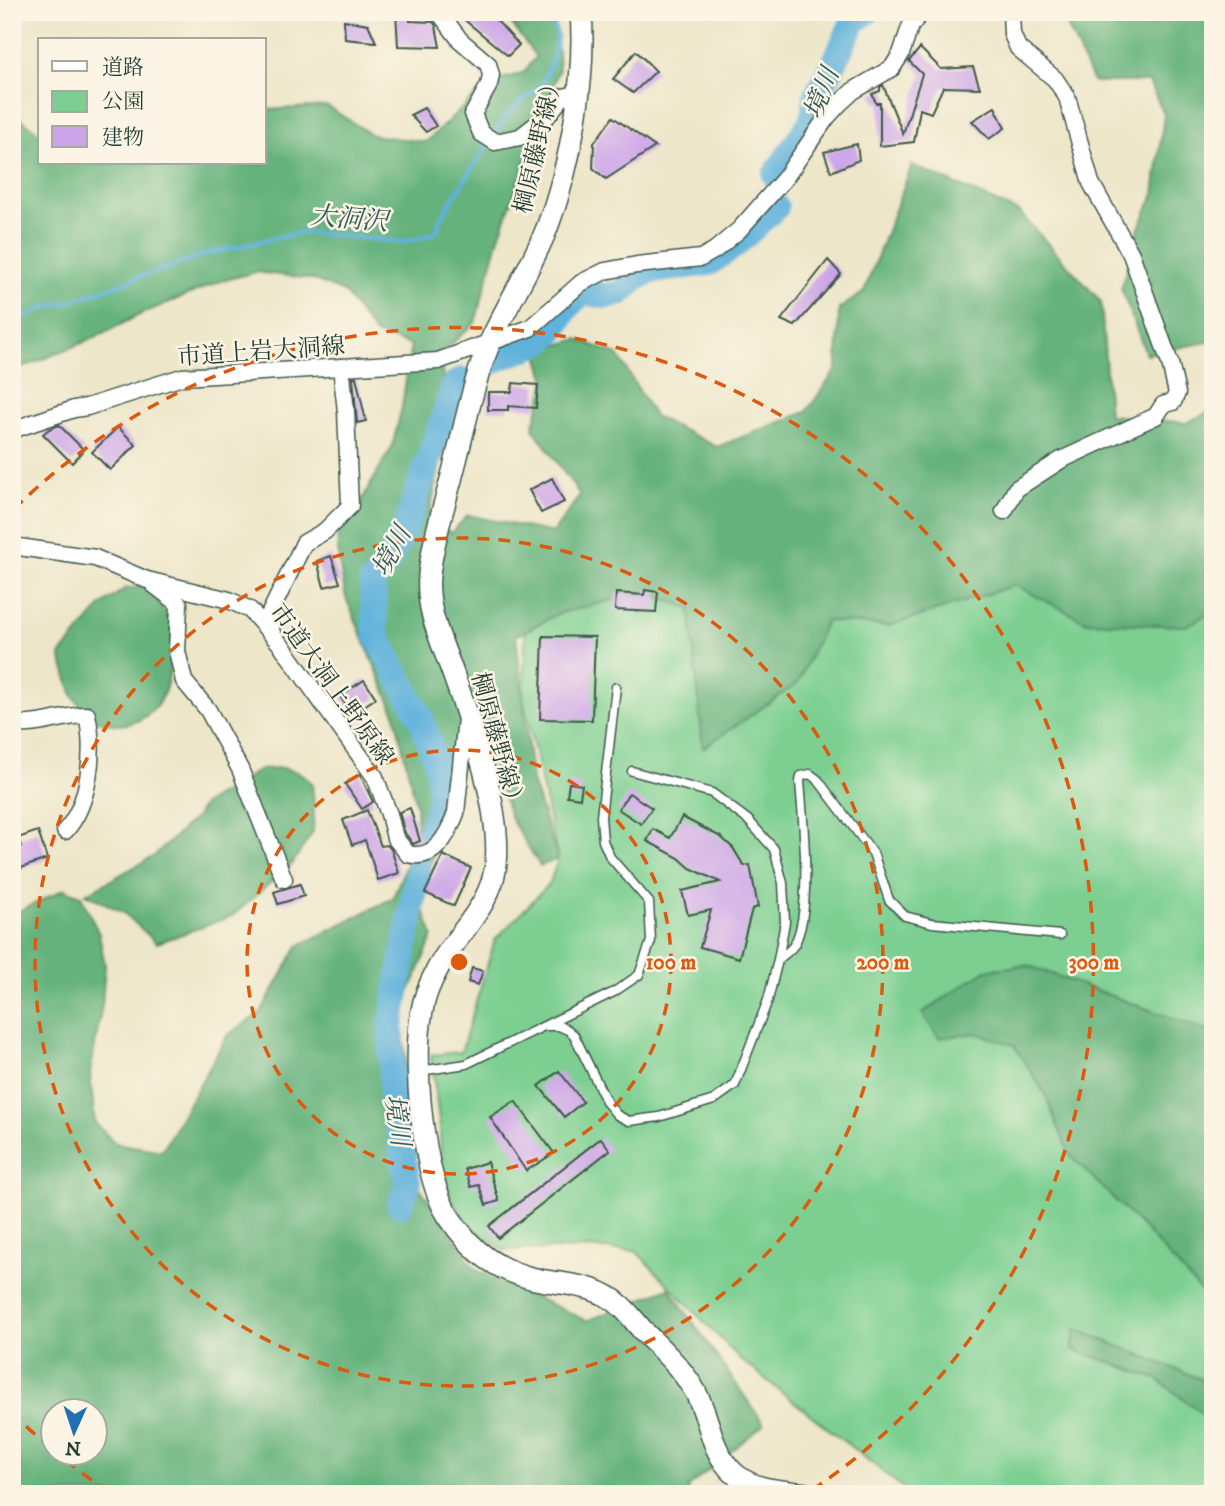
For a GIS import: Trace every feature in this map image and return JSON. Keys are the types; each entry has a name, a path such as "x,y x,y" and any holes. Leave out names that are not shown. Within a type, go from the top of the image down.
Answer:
{"main road":[{"name":"棡原藤野線）","path":"581,12 583,53 562,175 547,227 491,340 475,383 434,549 429,581 429,603 467,714 492,809 496,863 491,886 483,904 440,963 426,993 419,1026 425,1146 431,1177 447,1214 484,1258 499,1267 535,1279 596,1290 620,1305 685,1374 702,1405 719,1454 730,1469 756,1487 806,1494"}],"street":[{"path":"439,12 460,40 488,64 491,75 489,85 473,114 481,133 495,142 520,137 547,116 562,97 578,94"},
{"name":"市道上岩大洞線","path":"12,430 182,377 438,361 530,328 581,283 605,271 701,258 739,230 785,178 839,103 853,91 892,68 901,54 910,27 921,12"},
{"path":"1004,511 1016,489 1061,460 1156,416 1163,405 1173,402 1177,393 1170,363 1131,254 1091,183 1067,97 1055,79 1018,48 1012,34 1011,12"},
{"path":"272,634 269,615 304,543 324,531 350,506 346,411 341,367"},
{"name":"市道大洞上野原線","path":"12,546 94,558 147,580 241,604 250,610 272,634 375,777 395,838 408,854 419,856 433,851 452,824 456,813 467,714"},
{"path":"147,580 180,604 177,651 184,681 208,710 240,769 284,879"},
{"path":"12,723 48,722 65,716 87,715 91,732 88,773 81,805 73,823 65,831"}],"lane":[{"path":"420,1071 466,1064 614,992 639,975 651,941 649,902 610,857 603,841 601,817 617,687"},
{"path":"544,1026 559,1026 574,1035 607,1103 617,1115 629,1121 659,1117 714,1100 735,1085 768,1000 785,922 783,883 774,849 748,820 712,793 632,771"},
{"path":"778,960 793,946 801,924 805,884 800,782 801,776 810,774 818,780 873,853 889,900 905,916 932,923 1060,935"}],"green space":[{"path":"503,12 555,12 559,69 499,237 475,323 440,354 448,421 429,517 451,533 468,515 553,533 580,495 533,428 546,381 537,351 578,339 618,355 654,416 717,447 806,412 837,369 839,309 864,292 912,165 1019,212 1101,302 1109,415 1186,423 1213,410 1213,611 1186,626 1087,622 1015,585 889,626 826,621 798,683 703,748 690,608 644,592 557,614 516,636 532,781 558,859 540,866 511,819 486,743 454,774 422,906 433,936 401,1012 418,1185 476,1270 587,1321 669,1288 764,1424 687,1488 690,1494 12,1494 12,910 22,910 64,889 81,896 99,934 105,965 102,1004 90,1074 95,1123 115,1143 162,1151 227,1036 261,1012 298,946 393,898 407,862 418,849 416,805 394,711 346,598 337,532 348,524 392,447 402,407 411,345 375,334 344,292 312,279 256,272 221,281 12,372 12,113 38,132 38,164 266,164 266,110 327,106 372,135 426,142 489,83 523,73 536,57"},
{"path":"1061,12 1213,12 1213,341 1146,354 1121,288 1138,230 1154,195 1164,114 1149,82 1093,82"},
{"path":"1213,572 1213,1494 911,1494 740,1359 636,1251 592,1248 503,1250 471,1226 450,1196 441,1162 440,1128 431,1055 461,1052 495,940 550,883 558,859 523,697 526,613 534,581"},
{"path":"146,587 175,626 170,671 161,699 142,719 127,724 90,719 73,696 60,655 102,605 126,588"},
{"path":"283,768 300,773 312,783 313,832 292,864 232,916 157,943 123,912 86,894 154,856 196,817 203,805 261,769"},
{"path":"1027,965 1213,1033 1213,1305 1146,1231 1069,1154 1045,1094 1014,1045 975,1033 939,1038 922,1013 986,970"},
{"path":"1076,1329 1213,1384 1213,1422 1157,1379 1072,1349"}],"building":[{"path":"396,12 411,12 410,21 433,22 440,47 398,46"},
{"path":"455,12 489,12 519,45 508,56"},
{"path":"344,20 368,24 376,42 345,39"},
{"path":"920,48 941,69 973,67 980,88 943,87 931,113 920,109 914,142 880,146 880,103 876,103 872,94 880,91 883,85 903,134 922,74 909,61"},
{"path":"636,51 656,71 633,93 613,79"},
{"path":"995,107 1005,128 989,139 972,121"},
{"path":"424,108 436,126 426,132 410,115"},
{"path":"613,117 655,147 606,179 593,168 594,143"},
{"path":"857,144 859,160 831,172 824,152"},
{"path":"828,260 841,274 795,326 781,320"},
{"path":"353,377 356,377 366,421 357,423"},
{"path":"513,383 538,385 536,408 508,406 508,410 488,410 488,392 512,392"},
{"path":"59,425 84,450 72,463 43,434"},
{"path":"118,427 136,445 110,470 92,452"},
{"path":"552,478 564,502 541,513 529,490"},
{"path":"331,556 340,583 324,587 317,561"},
{"path":"645,590 658,592 656,612 615,610 616,593 644,595"},
{"path":"543,636 595,637 592,720 540,719"},
{"path":"364,680 376,698 352,714 340,696"},
{"path":"360,774 373,802 362,809 345,784"},
{"path":"569,783 582,785 580,798 567,796"},
{"path":"629,793 652,808 641,824 618,809"},
{"path":"410,808 420,841 413,844 405,833 399,812"},
{"path":"367,810 381,846 387,845 391,849 399,873 378,880 365,840 352,845 343,820"},
{"path":"682,817 721,837 733,848 744,866 750,865 758,907 752,909 739,958 700,947 711,910 688,915 682,891 720,882 690,868 679,858 647,841 653,829 670,838"},
{"path":"38,831 47,859 12,871 12,848 21,846 18,838"},
{"path":"443,855 471,868 454,906 425,893"},
{"path":"300,884 304,896 278,904 274,892"},
{"path":"472,968 483,971 478,985 468,982"},
{"path":"559,1071 583,1102 564,1117 539,1086"},
{"path":"515,1101 554,1153 526,1171 490,1117"},
{"path":"601,1138 610,1150 498,1238 489,1226"},
{"path":"487,1162 499,1201 486,1205 479,1185 471,1187 465,1169"}],"waterway":[{"name":"大洞沢","path":"12,322 50,306 69,302 206,254 303,232 403,242 431,235 438,230 439,221 505,117 542,84 554,56 557,36 551,12"},
{"name":"境川","path":"775,175 812,120 817,92 830,72 853,22 867,12"},
{"name":"境川","path":"492,362 544,339 553,331 571,303 584,292 605,296 620,293 637,278 651,271 709,263 733,247 776,207"},
{"name":"境川","path":"427,842 441,798 438,768 421,718 376,635 372,582 388,562 406,526 455,384 461,380"},
{"name":"境川","path":"400,1205 408,1183 392,1094 391,1026 419,867"}]}
